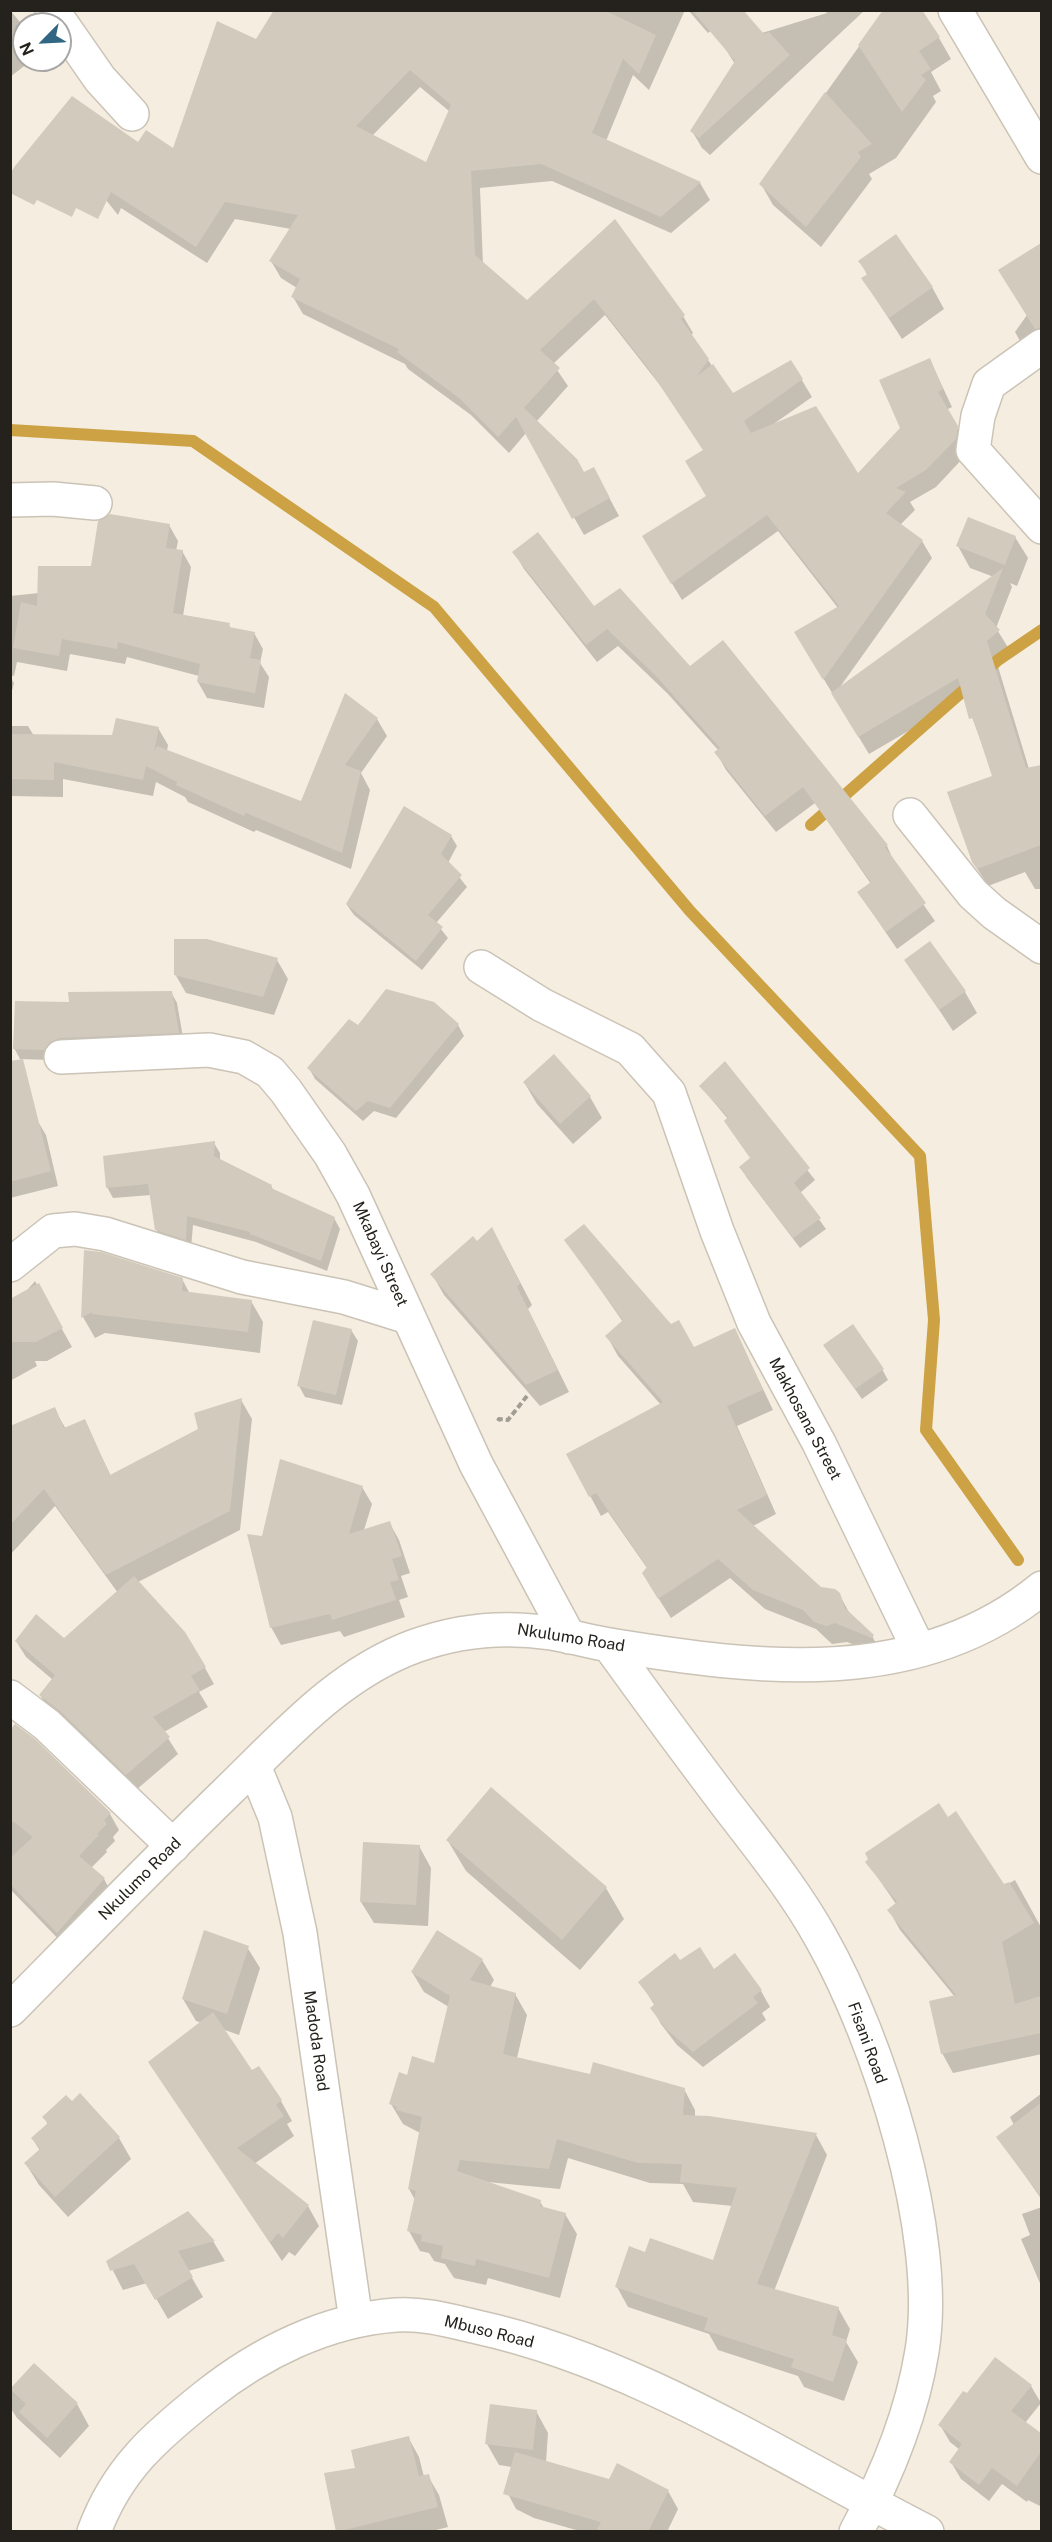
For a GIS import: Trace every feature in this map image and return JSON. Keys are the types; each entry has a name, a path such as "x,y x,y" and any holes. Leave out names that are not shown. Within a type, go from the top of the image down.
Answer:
{"street":[{"path":"52,10 100,79 132,114"},
{"path":"955,10 1041,157"},
{"path":"1041,346 988,384 978,416 973,450 1041,527"},
{"path":"10,500 53,499 95,503"},
{"path":"909,815 973,894 994,913 1041,947"},
{"name":"Makhosana Street","path":"481,967 542,1005 630,1049 669,1092 717,1231 754,1323 824,1453 919,1650"},
{"name":"Mkabayi Street","path":"61,1057 209,1050 244,1057 270,1072 315,1132 342,1174 476,1464 569,1637"},
{"path":"10,1264 53,1231 75,1229 105,1234 242,1277 344,1297 408,1317"},
{"name":"Nkulumo Road","path":"10,2010 320,1702 368,1667 414,1646 460,1633 508,1628 609,1645 764,1666 851,1663 943,1645 984,1628 1015,1610 1041,1588"},
{"name":"Fisani Road","path":"609,1645 778,1872 820,1936 844,1980 897,2127 914,2195 927,2300 922,2350 912,2396 872,2503 856,2532"},
{"path":"10,1697 47,1725 173,1846"},
{"name":"Madoda Road","path":"254,1766 275,1817 300,1933 356,2321"},
{"name":"Mbuso Road","path":"94,2532 126,2468 157,2435 224,2381 276,2350 314,2332 356,2321 397,2315 438,2319 504,2333 570,2354 629,2377 927,2532"}],"path":[{"path":"497,1427 499,1419 508,1420 527,1396"}],"building":[{"path":"274,10 604,10 656,35 639,74 623,59 592,133 701,182 661,217 541,164 471,171 475,255 527,300 615,219 685,315 681,319 709,359 697,376 713,364 733,393 791,360 803,379 744,421 751,433 816,406 858,473 900,428 879,380 930,358 943,389 938,392 958,426 956,439 926,470 896,488 906,492 886,513 923,540 823,680 794,632 839,606 767,515 671,584 642,536 706,496 685,461 703,450 651,372 594,299 540,350 560,368 524,408 577,459 584,472 594,467 610,498 572,519 516,417 498,437 459,398 397,352 399,349 291,297 300,279 269,261 298,215 225,202 196,247 111,192 98,219 76,208 72,217 37,200 34,205 10,193 10,174 15,166 72,96 138,142 146,130 173,148 217,21 256,39","holes":["410,70 451,105 426,162 356,126"]},
{"path":"692,10 743,10 764,34 769,32 790,55 699,138 690,131 735,61"},
{"path":"883,10 922,10 940,37 919,51 931,69 921,75 926,80 902,112 858,45"},
{"path":"825,92 872,144 858,152 861,157 806,227 759,184"},
{"path":"896,234 933,287 889,318 861,278 868,274 858,261"},
{"path":"1041,243 1041,327 1035,329 998,270"},
{"path":"110,514 170,524 166,548 183,550 173,613 230,623 229,627 255,632 250,658 261,660 255,693 197,682 200,664 118,642 117,649 62,639 59,656 13,648 21,602 37,606 38,566 91,566 98,521"},
{"path":"968,517 1016,536 1005,565 956,546"},
{"path":"538,532 594,606 620,588 690,666 723,640 888,845 885,847 926,903 886,932 857,892 871,882 803,787 765,816 714,752 720,748 656,676 607,629 586,645 512,552"},
{"path":"1003,568 985,614 1000,630 987,641 1026,768 1041,765 1041,845 977,869 972,862 947,792 992,776 973,718 969,719 958,678 858,737 831,693"},
{"path":"345,693 378,718 345,765 361,771 342,853 246,813 244,816 176,785 177,782 146,766 143,780 54,762 54,780 10,779 10,734 112,735 116,718 159,727 154,752 157,746 301,801"},
{"path":"404,806 452,835 441,854 462,875 428,915 443,927 416,961 346,904"},
{"path":"174,939 207,939 278,958 263,997 174,975"},
{"path":"930,941 966,991 939,1010 904,960"},
{"path":"386,989 434,1002 459,1024 390,1108 368,1101 356,1111 307,1068 349,1019 358,1025"},
{"path":"172,991 179,1033 60,1038 50,1042 44,1050 13,1049 15,1001 69,1002 68,992"},
{"path":"554,1054 591,1096 560,1124 523,1082"},
{"path":"23,1059 51,1171 10,1182 10,1061"},
{"path":"725,1061 810,1168 794,1183 821,1218 793,1238 739,1167 750,1158 724,1121 728,1117 699,1086"},
{"path":"215,1141 214,1156 272,1185 271,1188 335,1217 321,1261 250,1234 250,1232 187,1216 186,1240 155,1230 148,1184 106,1188 103,1156"},
{"path":"584,1224 671,1324 679,1320 694,1347 735,1328 763,1390 727,1406 767,1495 737,1510 821,1587 835,1589 840,1593 845,1608 874,1635 872,1638 835,1623 826,1626 814,1622 803,1610 753,1590 718,1559 658,1599 642,1573 647,1567 596,1493 589,1497 566,1454 663,1402 605,1336 623,1320 564,1240"},
{"path":"492,1227 520,1283 517,1287 558,1370 526,1385 430,1274 473,1236 477,1241"},
{"path":"84,1250 101,1252 183,1278 182,1291 252,1300 248,1332 92,1314 92,1312 81,1318"},
{"path":"39,1283 63,1328 36,1342 10,1342 10,1299"},
{"path":"313,1320 352,1329 336,1395 297,1386"},
{"path":"853,1324 884,1369 855,1389 823,1345"},
{"path":"242,1398 230,1511 106,1575 44,1489 10,1525 10,1426 55,1407 64,1428 85,1419 110,1475 198,1429 194,1413"},
{"path":"280,1459 363,1486 349,1534 390,1521 402,1556 392,1559 399,1580 390,1582 396,1600 332,1620 330,1614 270,1628 247,1534 262,1536"},
{"path":"134,1576 185,1632 206,1667 191,1676 200,1690 153,1717 170,1737 126,1775 60,1711 39,1695 55,1675 15,1641 36,1614 64,1638"},
{"path":"15,1724 35,1739 111,1813 104,1820 107,1824 97,1834 99,1835 79,1856 105,1878 57,1933 11,1885 11,1857 33,1837 10,1819 10,1730"},
{"path":"491,1787 607,1887 562,1940 446,1840"},
{"path":"939,1803 948,1817 956,1811 1004,1884 1009,1882 1034,1923 1002,1942 1015,2004 1041,1996 1041,2033 941,2054 929,2001 956,1995 887,1910 897,1902 865,1862 868,1859 865,1853"},
{"path":"363,1842 420,1845 416,1905 360,1902"},
{"path":"204,1930 249,1946 227,2014 182,1999"},
{"path":"437,1930 483,1959 470,1980 516,1993 503,2054 590,2074 593,2062 685,2088 683,2115 709,2116 817,2133 757,2284 839,2307 832,2335 847,2340 833,2382 791,2367 794,2359 704,2330 708,2318 615,2287 629,2246 645,2252 650,2238 713,2260 737,2188 680,2182 682,2164 638,2163 557,2139 549,2169 460,2160 457,2171 541,2200 540,2206 566,2213 549,2278 476,2259 475,2266 441,2258 443,2246 421,2241 422,2235 407,2231 416,2191 408,2189 422,2117 396,2110 397,2107 389,2104 399,2072 407,2075 412,2056 434,2063 450,1996 411,1972"},
{"path":"700,1947 714,1969 735,1953 762,1990 753,1997 758,2003 693,2052 666,2029 650,2008 655,2004 638,1982 675,1953 680,1960"},
{"path":"213,2012 252,2070 259,2066 282,2100 276,2105 284,2116 237,2148 309,2205 283,2238 278,2233 270,2243 148,2062"},
{"path":"80,2093 120,2137 55,2197 24,2163 40,2149 31,2138 48,2123 42,2117 66,2095 72,2101"},
{"path":"1041,2103 1041,2197 996,2137"},
{"path":"188,2211 215,2241 178,2251 193,2277 155,2300 134,2264 110,2271 106,2261"},
{"path":"995,2357 1032,2385 1011,2411 1041,2433 1041,2452 1017,2486 992,2468 979,2485 949,2462 962,2444 938,2425 963,2391 967,2393"},
{"path":"34,2363 78,2403 47,2438 19,2412 26,2404 10,2389"},
{"path":"490,2404 537,2410 533,2450 485,2444"},
{"path":"409,2436 419,2476 429,2474 438,2507 336,2532 324,2473 355,2468 351,2450"},
{"path":"515,2452 609,2479 617,2463 669,2490 648,2532 596,2532 601,2522 503,2494"}],"waterway":[{"path":"10,430 193,441 434,607 690,911 920,1156 934,1320 926,1430 1018,1560"},
{"path":"811,825 998,660 1042,630"}]}
